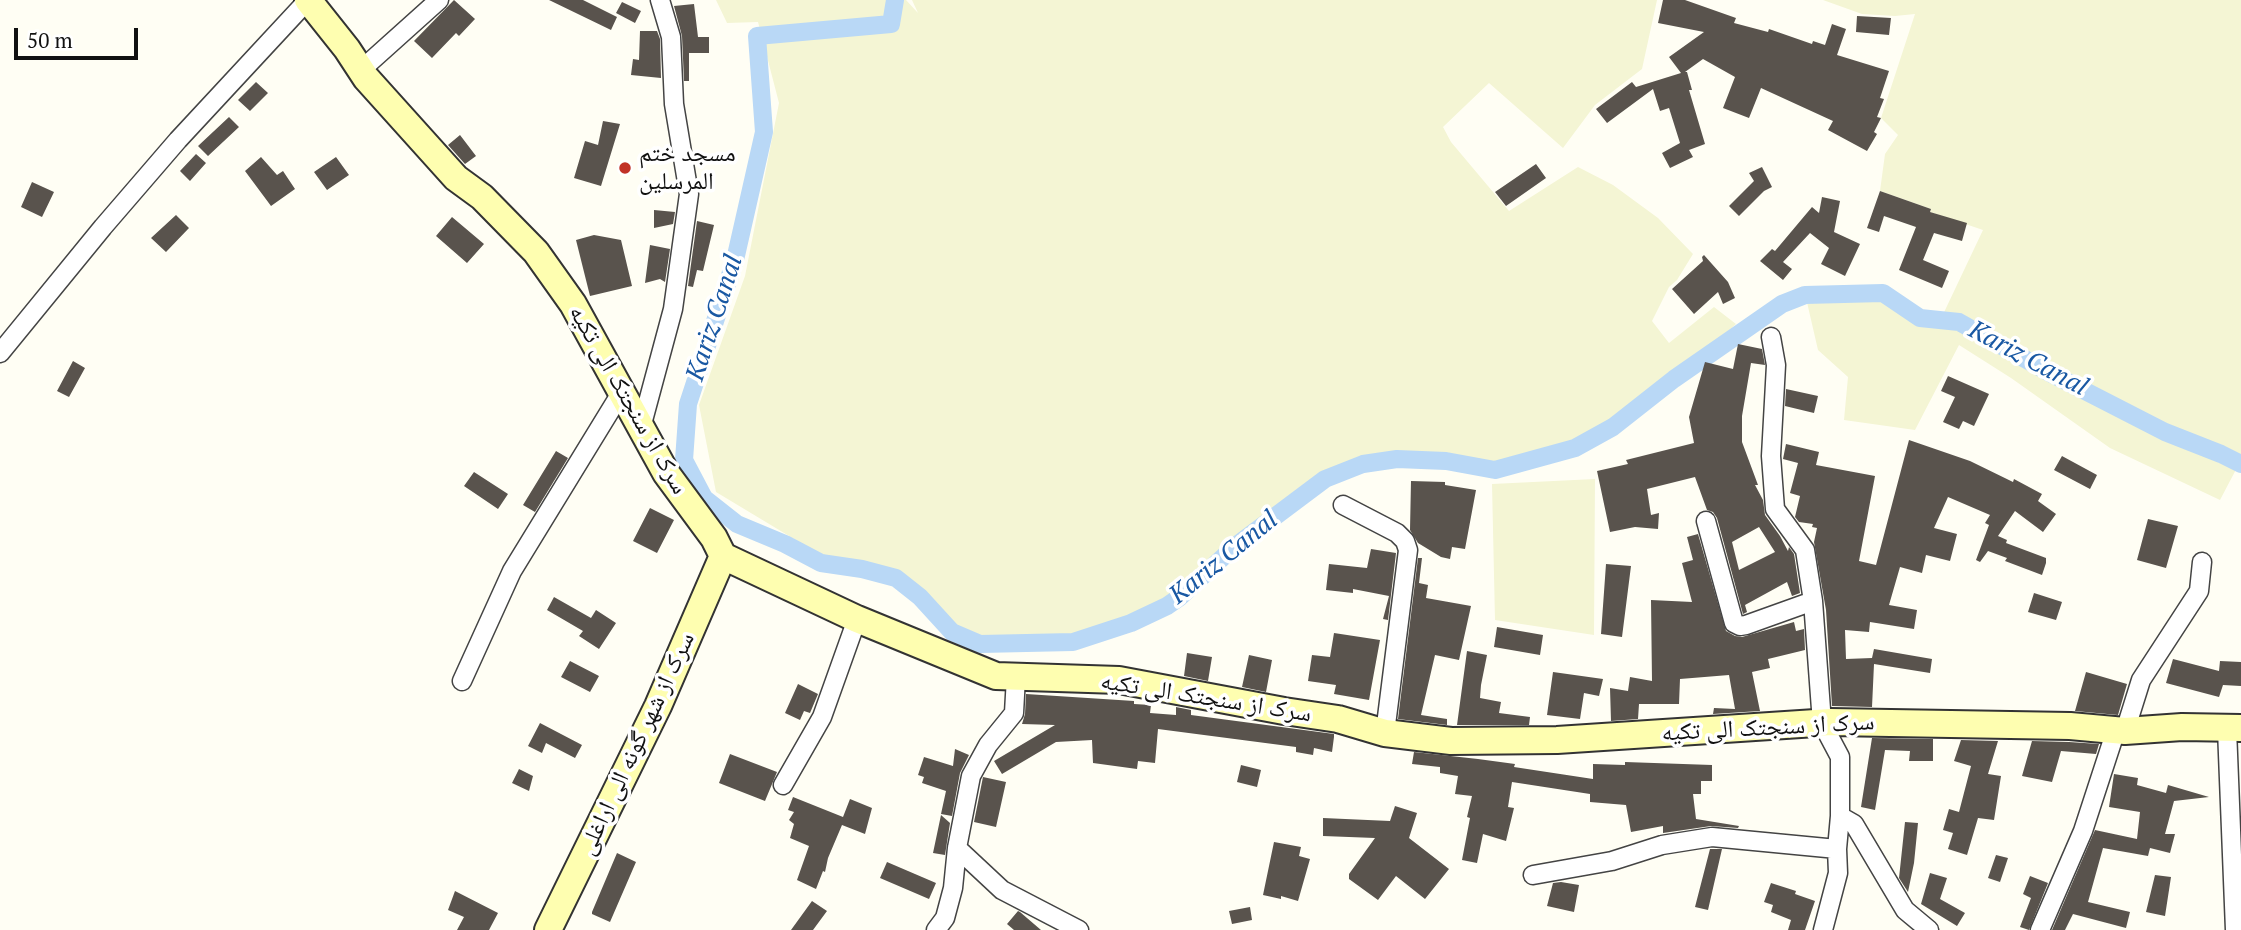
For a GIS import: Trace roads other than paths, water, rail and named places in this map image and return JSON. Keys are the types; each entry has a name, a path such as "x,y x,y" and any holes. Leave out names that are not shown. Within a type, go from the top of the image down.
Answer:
{"street":[{"name":"سرک از سنجتک الی تکیه","path":"308,0 361,70 456,178 482,197 536,252 573,304 666,473 714,538 723,556 857,619 996,676 1119,680 1338,719 1385,733 1451,741 1557,740 1822,723 2070,726 2120,730 2182,727 2234,729"},
{"path":"0,353 178,140 308,0"},
{"path":"361,70 439,0"},
{"path":"641,428 673,309 689,194 674,104 671,37 660,0"},
{"path":"1771,337 1776,365 1771,456 1775,509 1805,550 1813,601 1822,723 1840,757 1838,873 1823,930"},
{"path":"462,681 512,571 621,393"},
{"path":"1343,505 1397,533 1405,541 1408,550 1385,733"},
{"path":"1706,521 1734,623 1746,625 1813,601"},
{"name":"سرک از شهر گونه الی اراغلی","path":"548,930 657,706 723,556"},
{"path":"2040,930 2083,831 2141,680 2199,591 2202,562"},
{"path":"782,785 822,717 857,619"},
{"path":"936,930 945,918 953,888 957,848 971,776 988,745 1014,713 1016,677"},
{"path":"2234,729 2235,930"},
{"path":"1840,816 1854,824 1905,910 1929,930"},
{"path":"1533,875 1612,861 1662,845 1712,837 1837,849"},
{"path":"957,848 1002,890 1079,930"}],"waterway":[{"name":"Kariz Canal","path":"895,0 891,24 757,36 764,132 735,260 688,404 684,460 704,498 737,524 821,563 862,569 896,578 920,597 952,632 980,644 1073,642 1131,623 1180,597 1233,548 1325,479 1363,464 1397,459 1446,461 1495,470 1575,448 1613,427 1674,379 1782,304 1805,295 1883,293 1920,318 1959,322 2048,372 2165,432 2241,464"}],"place":[{"name":"مسجد ختم المرسلین","path":"625,168"}]}
